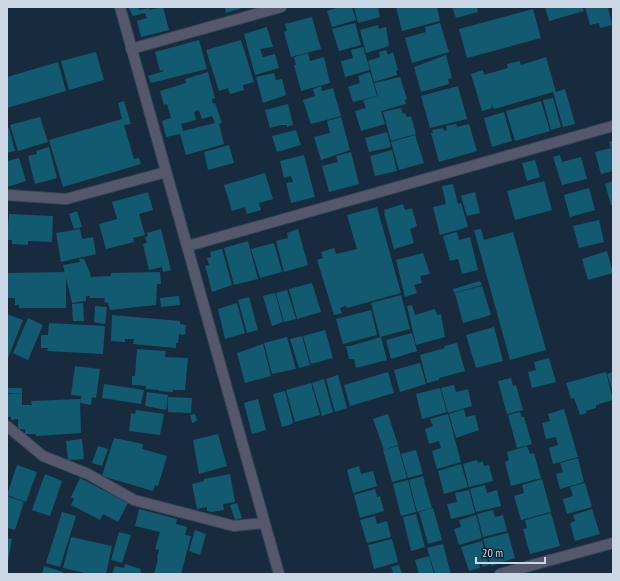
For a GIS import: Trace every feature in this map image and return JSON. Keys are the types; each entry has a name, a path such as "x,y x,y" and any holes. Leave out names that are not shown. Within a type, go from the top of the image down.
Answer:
{"street":[{"path":"120,7 279,574"},
{"path":"131,49 280,7"},
{"path":"188,246 613,126"},
{"path":"7,195 66,198 166,172"},
{"path":"7,426 43,456 88,474 134,500 234,526 264,523"},
{"path":"500,574 613,542"}],"building":[{"path":"128,7 138,7 139,10 149,8 149,10 163,7 169,30 141,37 137,21 147,18 145,13 133,16"},
{"path":"225,7 245,7 226,13"},
{"path":"339,7 352,7 356,20 332,27 327,11"},
{"path":"354,7 380,7 378,9 380,17 358,23"},
{"path":"396,7 437,7 440,21 402,31"},
{"path":"452,7 477,7 478,12 456,18"},
{"path":"545,7 582,7 584,11 549,21"},
{"path":"585,7 608,7 612,25 600,28 599,23 590,25"},
{"path":"533,9 541,38 467,58 459,29"},
{"path":"312,17 321,49 291,57 284,32 287,31 285,24"},
{"path":"355,23 361,45 339,51 332,29"},
{"path":"440,23 449,52 412,63 405,38 426,32 425,27"},
{"path":"378,25 379,29 386,27 389,45 366,53 360,30"},
{"path":"267,27 273,47 260,49 263,57 275,54 279,68 255,75 244,34"},
{"path":"199,40 207,69 151,83 148,76 164,71 160,71 155,52"},
{"path":"241,40 254,82 243,85 244,90 230,94 228,88 219,91 206,50"},
{"path":"363,47 370,70 345,77 341,61 353,58 351,50"},
{"path":"386,50 388,55 393,52 398,70 396,71 397,75 374,82 368,61 380,57 379,52"},
{"path":"96,52 104,80 69,90 61,61"},
{"path":"308,53 310,61 324,57 330,83 301,91 294,65 296,65 294,57"},
{"path":"446,55 452,78 448,79 449,84 421,92 414,67"},
{"path":"546,57 556,92 565,89 575,124 563,127 553,92 494,109 491,104 492,108 482,111 471,74 483,70 484,75 508,68 507,64 520,61 521,65"},
{"path":"58,62 66,91 7,108 7,77"},
{"path":"208,72 215,98 212,99 213,104 215,103 222,123 219,124 224,144 186,155 180,134 166,137 162,121 171,118 167,104 164,105 160,91 186,83 185,79","holes":["199,110 202,119 212,116 215,123 183,131 181,124 196,120 194,112"]},
{"path":"370,72 377,96 353,102 348,87 360,83 358,76"},
{"path":"274,73 276,80 282,79 286,95 263,103 256,77"},
{"path":"400,77 407,99 405,100 406,104 381,111 385,124 361,131 355,111 366,108 363,100 378,96 374,83"},
{"path":"321,86 322,91 333,88 341,116 311,124 303,100 315,96 313,89"},
{"path":"458,86 467,119 430,128 421,96"},
{"path":"553,98 561,127 551,130 543,100"},
{"path":"124,101 131,124 124,125 134,159 139,158 141,164 63,187 49,140 122,119 118,103"},
{"path":"541,101 550,131 515,141 506,111"},
{"path":"288,104 293,125 287,127 287,125 281,125 270,128 265,110"},
{"path":"401,108 403,114 405,113 407,117 411,116 416,134 391,141 383,112"},
{"path":"504,112 512,141 492,147 484,118"},
{"path":"40,117 48,142 18,151 10,125"},
{"path":"341,117 350,150 321,160 314,137 330,133 327,121"},
{"path":"456,124 457,127 469,124 477,151 439,162 431,133 433,133 432,130 443,128 444,131 447,130 446,126"},
{"path":"7,128 9,128 15,151 7,153"},
{"path":"296,130 301,145 277,152 272,136"},
{"path":"387,132 391,147 369,152 365,138"},
{"path":"415,135 424,163 399,170 391,142"},
{"path":"613,141 613,171 601,174 595,152 611,148 609,142"},
{"path":"229,145 234,163 208,170 204,152"},
{"path":"49,147 57,178 35,184 28,156 37,154 36,151"},
{"path":"392,150 397,171 375,176 370,156"},
{"path":"351,152 359,184 329,192 322,166 338,162 336,156"},
{"path":"304,155 315,197 291,203 286,183 293,182 291,176 284,178 280,161"},
{"path":"560,155 562,162 581,157 587,179 562,185 553,157"},
{"path":"19,158 26,181 7,187 7,161"},
{"path":"535,160 540,177 527,181 522,163"},
{"path":"265,173 273,199 259,203 261,210 247,214 245,207 232,211 224,185"},
{"path":"544,181 552,210 515,220 507,191"},
{"path":"613,181 613,205 611,205 605,184"},
{"path":"453,184 458,204 461,203 468,227 440,235 433,207 446,204 442,186"},
{"path":"589,188 595,210 570,217 564,195"},
{"path":"148,192 153,210 139,214 145,235 133,238 134,242 106,249 99,224 117,219 112,202"},
{"path":"475,192 480,213 467,216 461,196"},
{"path":"403,204 405,210 412,208 417,226 410,229 414,243 394,249 384,210"},
{"path":"377,207 401,293 347,308 346,306 340,308 342,313 334,315 317,260 323,258 321,252 334,248 336,254 332,255 357,249 347,215"},
{"path":"77,211 82,227 74,229 69,214"},
{"path":"9,214 53,216 52,242 28,241 28,245 12,244 12,240 7,240"},
{"path":"599,220 604,242 579,248 573,226"},
{"path":"80,229 82,239 93,237 96,254 61,262 56,233"},
{"path":"161,229 171,270 163,272 162,267 149,270 143,244 147,243 145,237 148,236 147,233"},
{"path":"298,229 308,265 284,272 276,241 288,238 287,233"},
{"path":"481,229 484,240 513,232 546,350 510,360 474,230"},
{"path":"457,232 459,240 470,237 478,270 462,274 458,259 450,261 443,236"},
{"path":"248,241 258,279 234,285 224,248"},
{"path":"274,243 282,272 260,278 251,249"},
{"path":"222,249 232,285 212,292 205,266 209,265 207,258 211,257 210,252"},
{"path":"607,251 613,273 588,280 582,259"},
{"path":"423,253 430,274 420,276 422,283 414,285 417,293 405,297 396,260"},
{"path":"79,259 84,259 91,275 90,277 111,276 111,273 160,272 161,284 157,284 156,305 110,310 108,303 104,302 105,298 90,298 90,296 86,296 86,301 72,303 63,265 80,262"},
{"path":"66,272 66,308 19,308 19,305 15,305 15,298 7,298 7,273"},
{"path":"480,281 482,285 454,293 453,289"},
{"path":"312,283 321,312 297,319 289,289"},
{"path":"482,286 491,315 463,323 455,293"},
{"path":"287,290 296,319 284,322 276,293"},
{"path":"275,293 283,322 272,326 263,296"},
{"path":"401,295 410,329 380,337 371,303"},
{"path":"179,296 180,305 161,307 160,298"},
{"path":"249,297 258,330 247,333 238,300"},
{"path":"83,303 84,321 73,321 72,304"},
{"path":"237,303 245,333 225,339 218,309"},
{"path":"412,305 415,315 435,309 437,315 441,314 445,337 416,345 407,306"},
{"path":"95,306 107,307 105,324 94,322"},
{"path":"371,310 377,335 343,344 336,319"},
{"path":"7,314 23,320 8,358 7,357"},
{"path":"112,315 180,321 180,324 186,325 185,335 179,334 176,348 133,344 134,339 125,339 125,342 111,341"},
{"path":"28,318 43,325 28,360 13,353"},
{"path":"49,323 105,326 103,354 47,351 48,348 41,348 41,335 48,335"},
{"path":"494,327 503,361 476,368 466,335"},
{"path":"325,330 333,358 311,364 303,336"},
{"path":"412,333 417,351 391,359 386,340"},
{"path":"302,336 310,365 299,368 290,339"},
{"path":"287,337 296,369 272,374 264,343"},
{"path":"381,337 387,360 356,368 354,359 349,359 346,346"},
{"path":"457,343 465,371 427,383 420,355"},
{"path":"263,344 271,376 245,383 237,353"},
{"path":"137,349 166,351 165,357 188,358 185,390 173,390 173,392 159,391 146,389 146,386 132,385 132,376 135,376"},
{"path":"549,358 556,382 532,388 528,372 536,370 534,362"},
{"path":"420,363 426,384 400,392 394,370"},
{"path":"75,366 100,369 96,398 92,397 91,405 80,403 81,396 71,395"},
{"path":"388,372 394,393 350,406 344,385"},
{"path":"606,372 613,400 596,405 596,408 586,411 587,413 580,415 574,398 571,399 566,383"},
{"path":"613,372 613,393 607,374"},
{"path":"338,375 347,408 335,412 326,379"},
{"path":"511,378 513,386 516,385 523,410 507,414 498,381"},
{"path":"324,379 333,412 322,416 312,383"},
{"path":"311,383 320,415 295,422 286,390"},
{"path":"104,384 144,390 141,404 102,398"},
{"path":"454,385 456,392 468,389 472,406 448,413 441,388"},
{"path":"7,388 22,388 22,393 7,393"},
{"path":"440,388 447,412 422,419 416,394"},
{"path":"285,391 293,422 292,424 282,427 273,394"},
{"path":"147,392 168,395 166,410 145,406"},
{"path":"22,393 22,405 32,405 31,401 80,399 81,433 36,436 36,434 25,434 25,429 18,429 18,419 11,420 11,417 7,417 7,394"},
{"path":"168,397 192,398 191,413 168,412"},
{"path":"258,399 266,430 252,434 244,403"},
{"path":"464,409 466,417 475,415 479,430 456,438 449,414"},
{"path":"564,409 578,457 553,464 549,448 558,445 556,437 546,439 542,423 550,421 548,414"},
{"path":"136,410 164,414 160,435 129,431 131,413 135,414"},
{"path":"520,412 522,417 524,417 532,444 517,448 508,415"},
{"path":"195,414 197,421 192,423 190,415"},
{"path":"388,414 398,445 384,450 373,419"},
{"path":"448,414 461,462 437,469 432,451 441,448 439,441 429,444 425,429 433,426 430,419"},
{"path":"218,434 227,466 199,474 193,440"},
{"path":"114,438 143,444 142,449 167,456 158,486 155,485 153,491 102,476"},
{"path":"82,439 84,459 68,460 66,441"},
{"path":"98,446 108,449 102,466 92,463"},
{"path":"398,446 407,478 392,482 383,450"},
{"path":"527,446 530,454 534,453 541,478 511,486 505,462 509,460 507,452"},
{"path":"416,450 423,474 408,478 401,454"},
{"path":"578,458 584,482 560,489 556,474 563,472 560,463"},
{"path":"477,460 478,463 483,461 484,466 489,465 493,481 469,487 463,464"},
{"path":"461,464 468,487 444,494 438,471"},
{"path":"17,465 37,472 26,502 7,495"},
{"path":"359,466 361,474 373,471 377,486 353,493 347,470"},
{"path":"45,474 62,481 50,516 32,510"},
{"path":"230,474 235,502 223,504 224,510 212,512 207,511 207,507 197,509 192,484 204,481 204,479"},
{"path":"423,476 425,483 423,485 425,484 432,508 417,512 409,480"},
{"path":"80,478 128,503 118,522 103,514 100,520 71,505 74,499 71,497"},
{"path":"542,479 551,512 521,520 514,496 524,493 522,485"},
{"path":"408,480 416,512 401,516 393,484"},
{"path":"585,483 592,507 567,514 563,499 573,496 570,487"},
{"path":"485,485 487,493 497,490 501,506 476,512 470,489"},
{"path":"375,489 377,497 380,496 384,511 360,518 354,495"},
{"path":"469,490 475,513 451,519 447,504 457,502 455,493"},
{"path":"7,496 24,502 15,530 7,528"},
{"path":"237,503 242,518 235,520 230,505"},
{"path":"433,508 442,540 428,544 419,512"},
{"path":"139,509 177,519 176,524 187,527 185,535 191,536 181,574 154,574 159,550 155,549 160,532 135,526"},
{"path":"592,509 600,534 575,541 570,523 575,521 573,515"},
{"path":"493,510 495,517 503,515 507,531 483,537 477,514"},
{"path":"62,512 76,516 60,567 46,563"},
{"path":"551,513 560,546 530,554 523,529 527,528 525,520"},
{"path":"416,514 425,547 411,551 403,517"},
{"path":"476,515 482,538 459,545 454,529 461,527 459,520"},
{"path":"375,516 377,524 387,521 391,537 367,543 360,520"},
{"path":"195,530 206,534 200,555 189,551"},
{"path":"119,532 131,535 122,563 111,560"},
{"path":"508,533 515,558 491,566 483,539"},
{"path":"71,537 112,546 106,574 89,574 63,568"},
{"path":"7,538 12,539 8,562 7,562"},
{"path":"392,539 398,562 374,569 368,545"},
{"path":"482,541 489,565 483,567 481,563 479,563 480,568 469,571 461,547"},
{"path":"443,544 451,574 435,574 427,548"},
{"path":"429,556 434,574 419,574 415,560"},
{"path":"125,564 141,569 140,572 145,574 112,574 115,566 124,568"},
{"path":"399,565 402,574 388,574 393,572 391,567"},
{"path":"44,566 63,572 64,574 42,574"}]}
